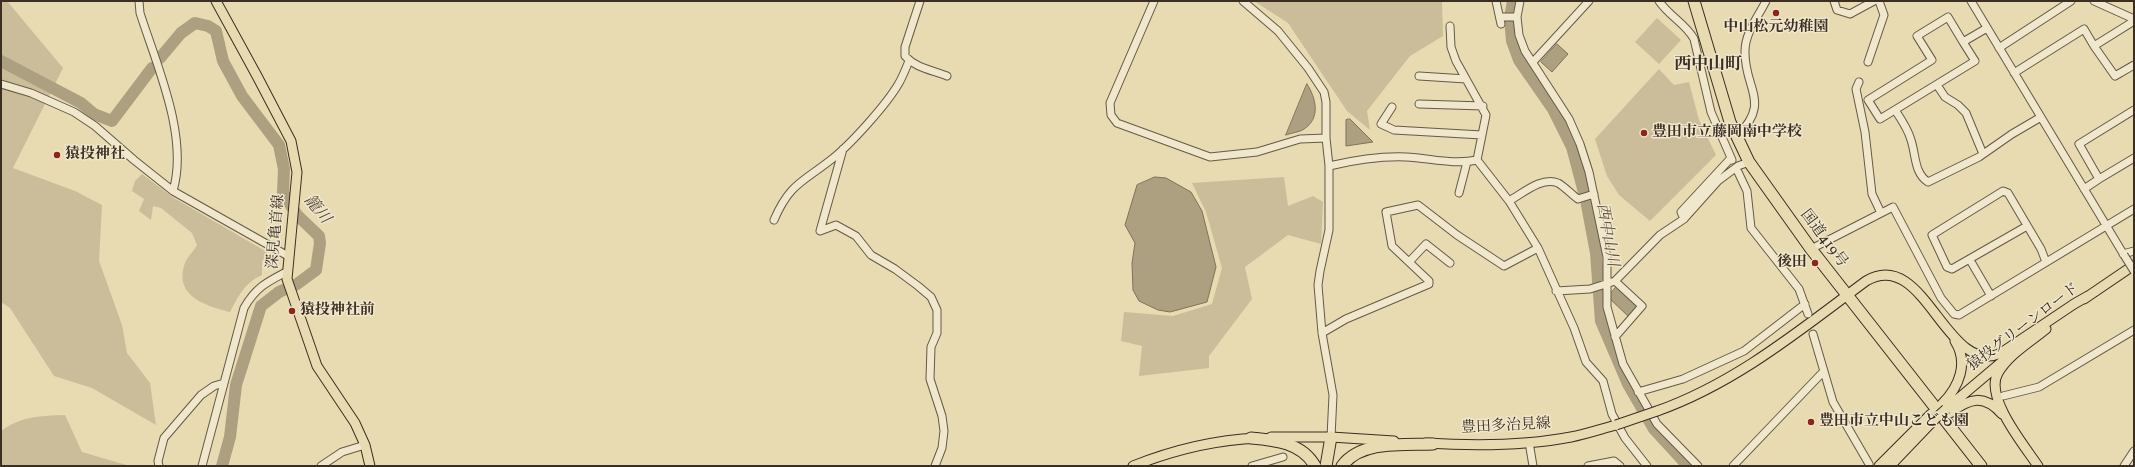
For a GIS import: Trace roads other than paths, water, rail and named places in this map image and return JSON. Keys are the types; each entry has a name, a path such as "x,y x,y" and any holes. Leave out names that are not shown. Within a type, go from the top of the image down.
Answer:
{"highway":[{"name":"国道419号","path":"1694,1 1730,122 1749,162 1811,249 1848,294 1981,466"},
{"path":"1326,466 1331,437"},
{"path":"1331,437 1334,466"},
{"path":"1251,438 1284,442 1308,456 1315,466"},
{"path":"1342,466 1353,455 1366,449 1433,444"}],"main road":[{"name":"深見亀首線","path":"216,1 286,130 296,159 296,183 288,256 290,290 317,366 355,423 365,445 370,466"},
{"name":"猿投グリーンロード","path":"1946,409 1994,367 2067,311 2134,265"},
{"name":"豊田多治見線","path":"1133,466 1185,448 1223,440 1251,438 1331,437 1433,444 1481,445 1529,442 1570,437 1616,425 1657,411 1681,402 1730,378 1782,344 1848,294 1877,275 1889,274 1896,276 1913,288 1946,326"},
{"path":"1946,326 1960,343 1972,352 1982,356 1995,356 2088,296"},
{"path":"2038,466 2009,421 1994,388 1997,375 2015,355 2067,311"},
{"path":"1879,466 1946,409 1958,382 1962,367 1957,344 1946,326"},
{"path":"1946,409 1971,401 1983,400 1995,407 2009,421"},
{"path":"1891,466 1935,419"}],"street":[{"path":"139,1 140,13 172,116 178,142 177,178 173,191"},
{"path":"920,1 906,47 905,56 909,61 922,68 947,76"},
{"path":"1154,1 1110,103 1110,115 1117,123 1210,157 1257,152 1300,139 1326,138"},
{"path":"1243,1 1278,31 1308,68 1324,92 1326,102 1326,138 1329,166 1329,230 1318,285 1322,333 1333,396 1331,437"},
{"path":"1496,1 1501,19 1516,18"},
{"path":"1520,1 1516,18 1519,35 1525,51 1569,119 1580,144 1607,257 1605,284 1607,306 1623,364 1657,424 1698,466"},
{"path":"1533,62 1589,1"},
{"path":"1659,1 1666,11 1689,31 1694,39 1711,112 1732,159 1681,212 1684,219"},
{"path":"1737,136 1746,127 1756,107 1745,52 1746,39 1766,1"},
{"path":"1834,1 1837,10 1850,14 1874,1"},
{"path":"1868,62 1884,14 1879,1"},
{"path":"1971,1 2105,226 2134,271"},
{"path":"1999,48 2071,1"},
{"path":"2094,1 2134,20"},
{"path":"1948,17 1975,61 1937,85 1880,119 1868,100 1932,60 1917,36 1948,17"},
{"path":"2094,46 2134,20"},
{"path":"1450,26 1451,47 1466,79 1483,106 1486,115 1477,160 1509,201 1538,248 1556,291 1574,328 1586,362 1602,381 1612,414 1625,438 1647,466"},
{"path":"1964,42 1987,28"},
{"path":"2014,73 2084,29 2115,76 2134,65"},
{"path":"774,220 790,191 803,178 832,159 874,115 899,83 909,61"},
{"path":"1419,76 1466,79"},
{"path":"1859,82 1856,89 1865,132 1872,194 1881,213"},
{"path":"1,84 31,93 80,115 173,191 288,256"},
{"path":"1937,85 1945,97 1958,105 1966,113 1983,154"},
{"path":"1419,104 1483,106"},
{"path":"1392,107 1381,124 1394,130 1482,135"},
{"path":"1895,110 1912,141 1915,161 1923,179 1928,182 1983,154 2012,134 2041,117"},
{"path":"2099,179 2079,144 2134,110"},
{"path":"842,149 820,231 836,225 856,236 871,255 895,269 931,297 937,310 938,332 931,347 930,379 942,416 944,431 942,448 935,466"},
{"path":"1329,166 1355,160 1391,157 1467,162 1477,160"},
{"path":"2084,189 2134,158"},
{"path":"1459,193 1467,162"},
{"path":"1556,291 1590,289 1615,281 1660,236 1684,219 1718,181 1738,166 1749,162"},
{"path":"1738,172 1747,191 1751,228 1799,289 1808,314"},
{"path":"1509,201 1538,184 1549,182 1558,184 1578,199 1593,194"},
{"path":"2027,226 1952,269 1947,267 1932,235 2003,191 2008,193 2027,226 2046,262"},
{"path":"1322,333 1346,319 1429,284 1429,281 1392,246 1386,212 1418,205 1456,235 1504,266 1538,248"},
{"path":"1811,249 1893,207 1941,298 1954,314 1958,315 2134,209"},
{"path":"1409,262 1426,244 1450,263"},
{"path":"2124,254 2134,251"},
{"path":"1970,260 1991,296"},
{"path":"202,466 244,308 252,295 261,286 288,275"},
{"path":"1615,281 1642,306 1615,337"},
{"path":"1638,392 1683,379 1744,351 1805,304"},
{"path":"2003,396 2040,387 2134,330"},
{"path":"1813,334 1833,402 1869,464"},
{"path":"1733,466 1823,372"},
{"path":"159,466 158,461 164,438 201,396 214,386 224,383"},
{"path":"1529,442 1533,466"},
{"path":"321,466 342,452 365,445"},
{"path":"2124,466 2132,459 2134,450"},
{"path":"1252,466 1283,457"},
{"path":"1590,466 1614,461 1620,466"}],"waterway":[{"name":"西中山川","path":"1513,1 1510,18 1512,41 1519,60 1553,109 1572,147 1586,200 1596,253 1601,321 1628,384 1654,429 1688,466"},
{"name":"籠川","path":"160,58 181,33 195,23 208,26 216,31 223,61 242,96 279,145 284,169 283,193 297,215 319,236 320,243 316,270 297,284 279,292 261,306 236,385 230,437 222,466"},
{"name":"籠川","path":"1,61 81,103 94,114 112,121 152,68"}],"place":[{"name":"中山松元幼稚園","path":"1776,13"},
{"name":"豊田市立藤岡南中学校","path":"1644,133"},
{"name":"猿投神社","path":"57,155"},
{"name":"後田","path":"1815,263"},
{"name":"猿投神社前","path":"292,311"},
{"name":"豊田市立中山こども園","path":"1811,422"}],"district":[{"name":"西中山町","path":"1708,66"}]}
